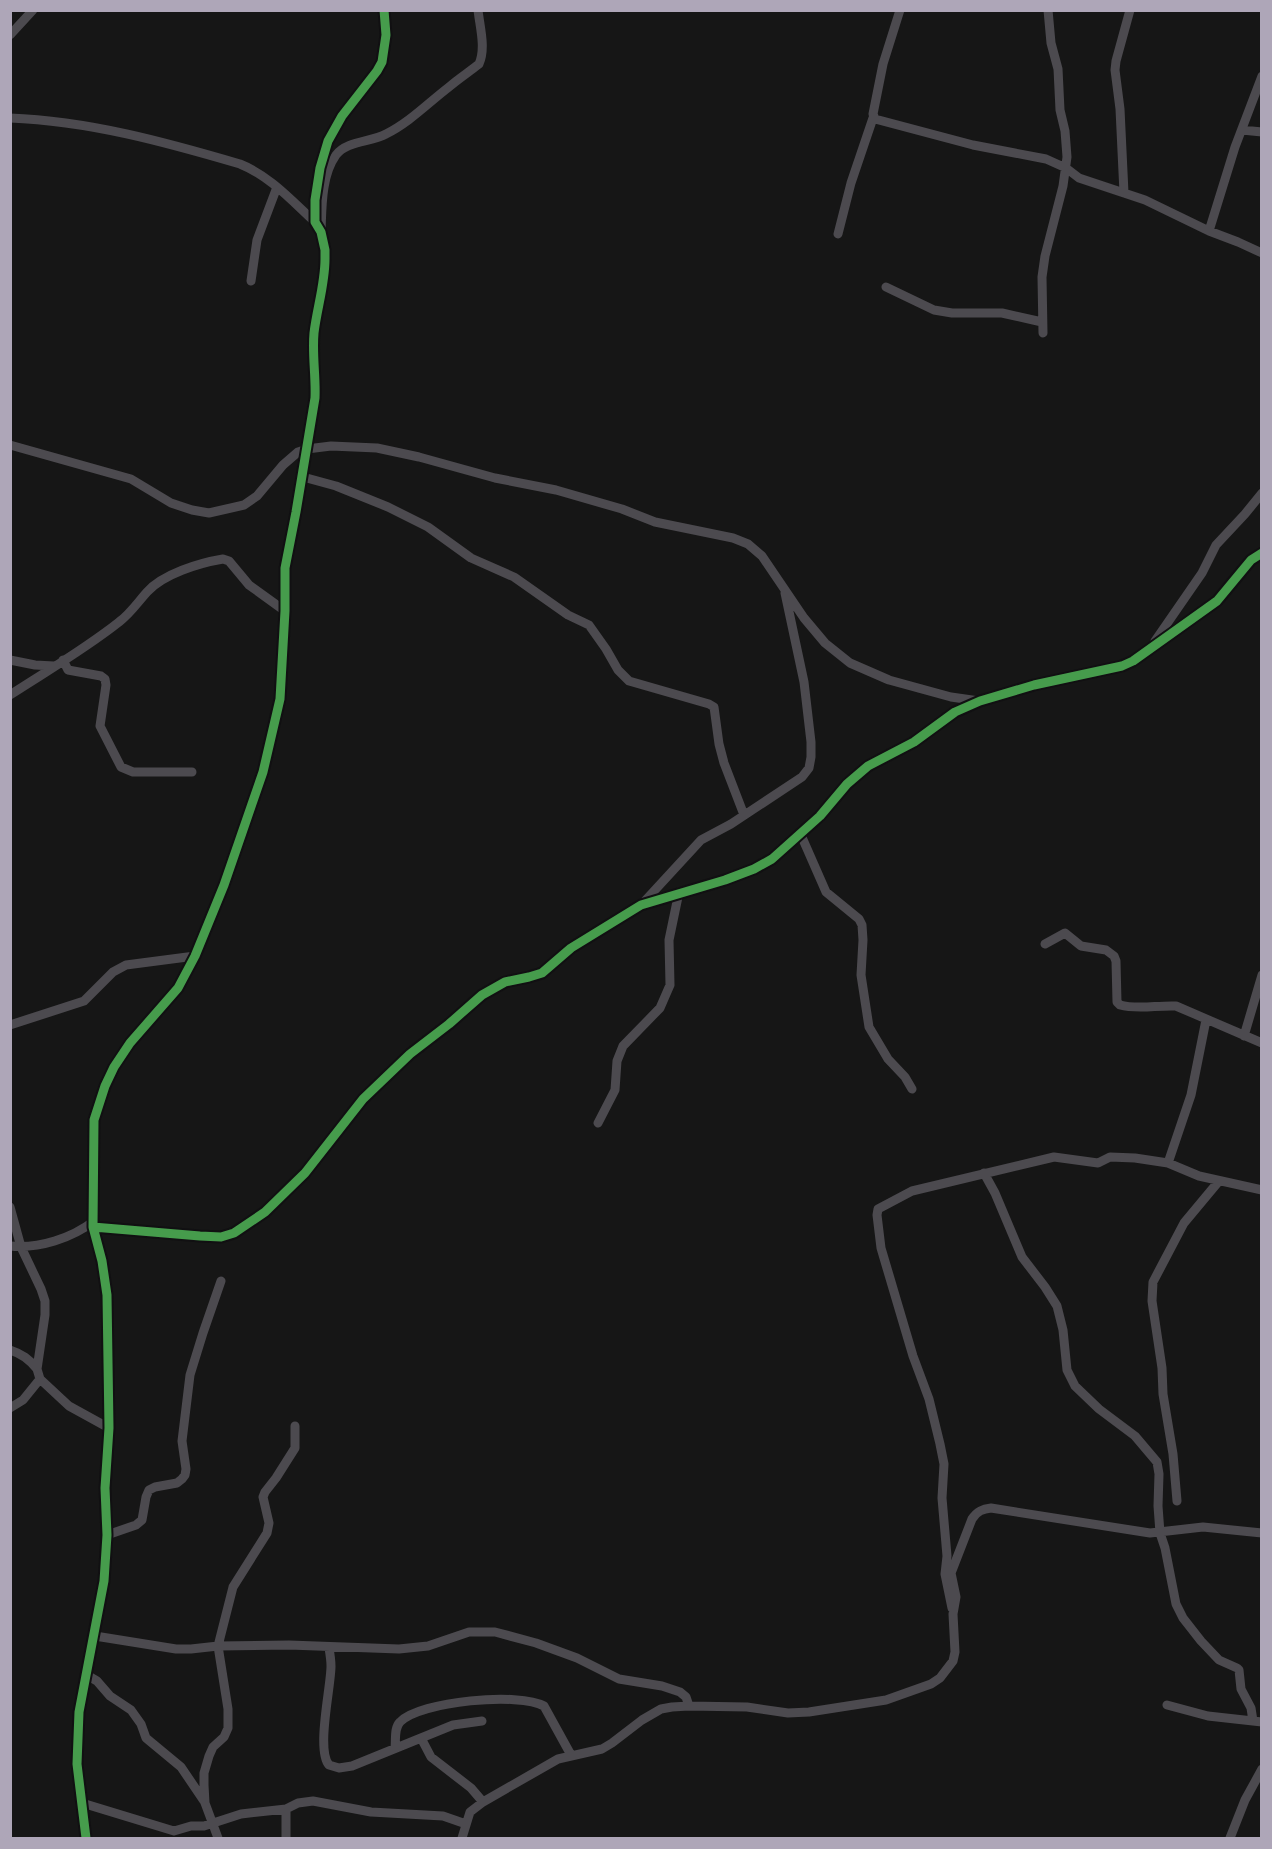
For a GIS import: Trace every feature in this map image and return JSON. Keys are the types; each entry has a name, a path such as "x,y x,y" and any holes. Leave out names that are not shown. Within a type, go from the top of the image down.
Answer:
{"street":[{"path":"10,35 33,10"},
{"path":"315,222 317,185 328,141 342,116 382,62 386,35 384,10"},
{"path":"86,1839 77,1764 79,1712 104,1581 107,1535 105,1488 109,1428 107,1294 94,1224 94,1119 105,1086 130,1043 178,988 195,956 224,885 263,772 280,699 285,568 312,420 316,381 314,335 325,270 325,250 321,232 323,193 330,166 341,150 380,137 399,127 478,64 483,49 478,10"},
{"path":"838,234 850,183 873,118 882,64 900,10"},
{"path":"1043,333 1042,286 1045,256 1058,208 1067,157 1060,110 1059,69 1051,43 1048,10"},
{"path":"1124,193 1120,109 1115,70 1130,10"},
{"path":"1209,231 1262,76"},
{"path":"10,118 52,120 89,126 164,143 249,168 277,186 315,222 321,232"},
{"path":"873,118 973,145 1046,159 1066,168 1079,178 1145,200 1209,231 1262,253"},
{"path":"1242,130 1262,132"},
{"path":"250,281 257,240 277,186"},
{"path":"886,287 934,310 952,313 1002,313 1042,322"},
{"path":"10,445 131,479 171,503 209,513 244,505 257,496 291,457 307,448 331,446 377,448 495,478 556,490 622,509 655,522 733,538 748,544 762,556 804,618 825,643 850,663 890,680 951,697 980,701"},
{"path":"303,477 336,486 388,507 428,527 471,558 514,577 568,615 589,625 618,670 629,681 714,707 724,763 744,814"},
{"path":"1149,648 1202,573 1216,545 1262,493"},
{"path":"10,1246 47,1244 94,1224 200,1236 221,1237 234,1233 265,1212 300,1179 363,1100 410,1054 450,1024 476,999 505,982 542,973 571,948 641,905 725,880 772,859 801,835 847,784 868,766 914,742 956,712 980,701 1034,685 1126,665 1218,601 1251,560 1262,553"},
{"path":"10,695 121,621 157,583 184,570 214,560 229,561 249,585 285,610"},
{"path":"641,905 701,840 731,824 802,777 808,768 811,757 804,682 783,587"},
{"path":"10,660 54,666"},
{"path":"63,660 68,670 101,676 105,679 105,697 100,726 121,767 133,772 192,771"},
{"path":"801,835 826,892 859,919 862,925 861,975 869,1027 888,1059 912,1089"},
{"path":"598,1123 615,1090 617,1061 623,1046 660,1008 670,985 669,940 679,892"},
{"path":"1045,944 1065,933 1081,946 1110,952 1116,961 1117,1002 1120,1005 1133,1008 1176,1006 1262,1043"},
{"path":"10,1025 84,1001 113,972 126,965 195,956"},
{"path":"1244,1036 1262,975"},
{"path":"1168,1163 1191,1095 1206,1020"},
{"path":"462,1839 470,1812 483,1802 558,1759 602,1749 661,1709 689,1706 747,1707 788,1713 859,1705 890,1699 931,1684 940,1678 951,1664 955,1652 953,1611 945,1574 947,1556 942,1497 944,1464 929,1399 913,1356 881,1248 877,1215 881,1206 912,1191 1054,1157 1098,1163 1110,1157 1168,1163 1199,1176 1262,1190"},
{"path":"984,1173 1022,1257 1057,1306 1063,1330 1067,1370 1075,1386 1099,1409 1135,1436 1157,1462 1160,1533 1166,1548 1176,1604 1183,1618 1219,1660 1239,1670 1241,1689 1257,1721"},
{"path":"1177,1501 1173,1454 1152,1301 1153,1282 1184,1223 1219,1181"},
{"path":"10,1207 21,1247 45,1301 37,1369"},
{"path":"107,1535 136,1525 142,1520 149,1490 177,1483 185,1475 182,1441 190,1375 221,1281"},
{"path":"10,1350 22,1354 31,1361 40,1379 69,1406 109,1428"},
{"path":"10,1408 23,1400 40,1379"},
{"path":"205,1803 204,1773 209,1756 228,1728 228,1709 218,1646 233,1587 267,1533 269,1523 263,1497 295,1448 295,1426"},
{"path":"953,1611 956,1597 951,1576 952,1569 972,1519 975,1514 983,1510 991,1508 1160,1533 1203,1527 1262,1533"},
{"path":"95,1636 166,1649 290,1646 412,1649 469,1632 495,1632 536,1643 577,1658 619,1679 672,1689 686,1697 689,1706"},
{"path":"329,1648 331,1667 324,1729 324,1757 329,1765 339,1768 352,1766 453,1725 482,1721"},
{"path":"85,1674 97,1681 110,1696 131,1710 141,1724 146,1738 181,1767 205,1803 218,1839"},
{"path":"395,1748 396,1727 411,1713 461,1701 497,1700 537,1702 544,1706 571,1755"},
{"path":"1167,1705 1208,1716 1257,1721"},
{"path":"421,1738 431,1757 471,1788 483,1802"},
{"path":"1230,1839 1245,1800 1262,1768"},
{"path":"82,1803 171,1830 212,1823 241,1814 286,1809 298,1803 313,1802 371,1812 443,1816 466,1824"},
{"path":"286,1809 286,1839"}],"cycle path":[{"path":"86,1838 77,1764 79,1712 104,1581 107,1535 105,1488 109,1428 107,1295 102,1261 93,1227 94,1120 114,1067 130,1043 178,988 195,956 224,885 263,772 280,699 285,568 315,398 314,333 324,278 325,259 321,232 315,222 315,200 320,168 328,141 342,116 382,62 386,35 384,10"},
{"path":"93,1227 221,1237 234,1233 265,1212 305,1173 363,1099 410,1054 482,995 505,982 542,973 571,948 641,905 725,880 772,859 820,816 847,784 868,766 914,742 955,712 980,701 1034,685 1122,666 1133,661 1217,601 1251,560 1262,553"}]}
